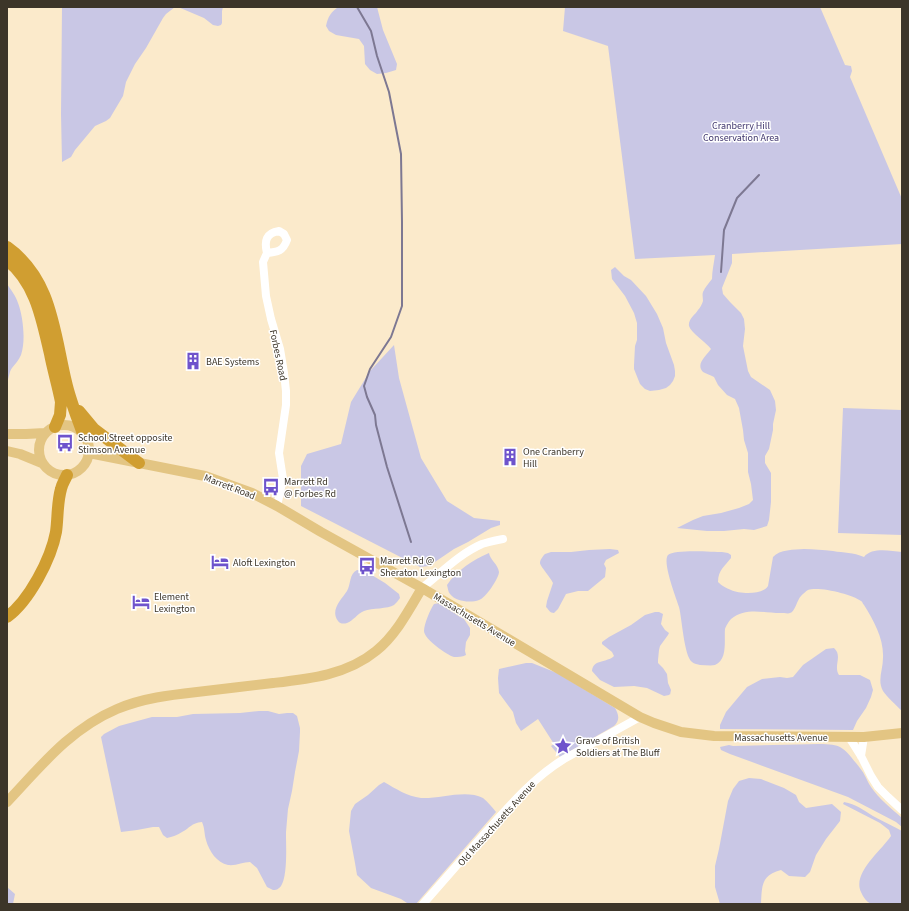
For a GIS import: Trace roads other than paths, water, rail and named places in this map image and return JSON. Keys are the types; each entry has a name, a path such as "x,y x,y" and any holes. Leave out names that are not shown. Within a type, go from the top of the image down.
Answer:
{"highway":[{"path":"7,247 26,264 42,288 50,313 69,394 83,434"},
{"path":"7,260 20,273 28,285 39,310 61,402 60,415 50,430"},
{"path":"69,394 80,412 99,433 139,463"},
{"path":"7,617 19,607 29,594 50,553 56,533 60,493 67,475"}],"main road":[{"path":"7,434 20,434 50,430 62,425 72,426 83,434 88,443 89,453 86,462 80,470 67,475 58,475 45,468 39,456 38,447 42,438 50,430"},
{"path":"7,450 42,463"},
{"name":"Marrett Road","path":"89,453 205,476 239,488 277,506 422,588"},
{"name":"Massachusetts Avenue","path":"7,802 47,759 76,733 119,708 136,702 170,695 317,677 354,665 375,652 383,645 399,626 422,588 640,717 681,732 707,736 849,737 902,733"}],"street":[{"name":"Forbes Road","path":"267,253 263,262 266,296 280,349 286,391 286,405 279,453 283,479 277,506"},
{"path":"422,588 473,549 487,543 503,539"},
{"name":"Old Massachusetts Avenue","path":"423,904 511,804 533,782 553,765 640,717"},
{"path":"849,737 878,787 902,810"},
{"path":"861,756 864,737"}],"waterway":[{"path":"357,7 371,31 377,56 389,92 401,154 402,306 391,337 370,369 364,386 375,415 376,425 387,467 411,542"},
{"path":"721,272 724,230 737,198 759,175"}],"place":[{"name":"BAE Systems","path":"193,361"},
{"name":"School Street opposite Stimson Avenue","path":"65,443"},
{"name":"One Cranberry Hill","path":"510,457"},
{"name":"Marrett Rd @ Forbes Rd","path":"271,487"},
{"name":"Aloft Lexington","path":"220,562"},
{"name":"Marrett Rd @ Sheraton Lexington","path":"367,566"},
{"name":"Element Lexington","path":"141,602"},
{"name":"Grave of British Soldiers at The Bluff","path":"563,746"}],"park label":[{"name":"Cranberry Hill Conservation Area","path":"741,130"}]}
